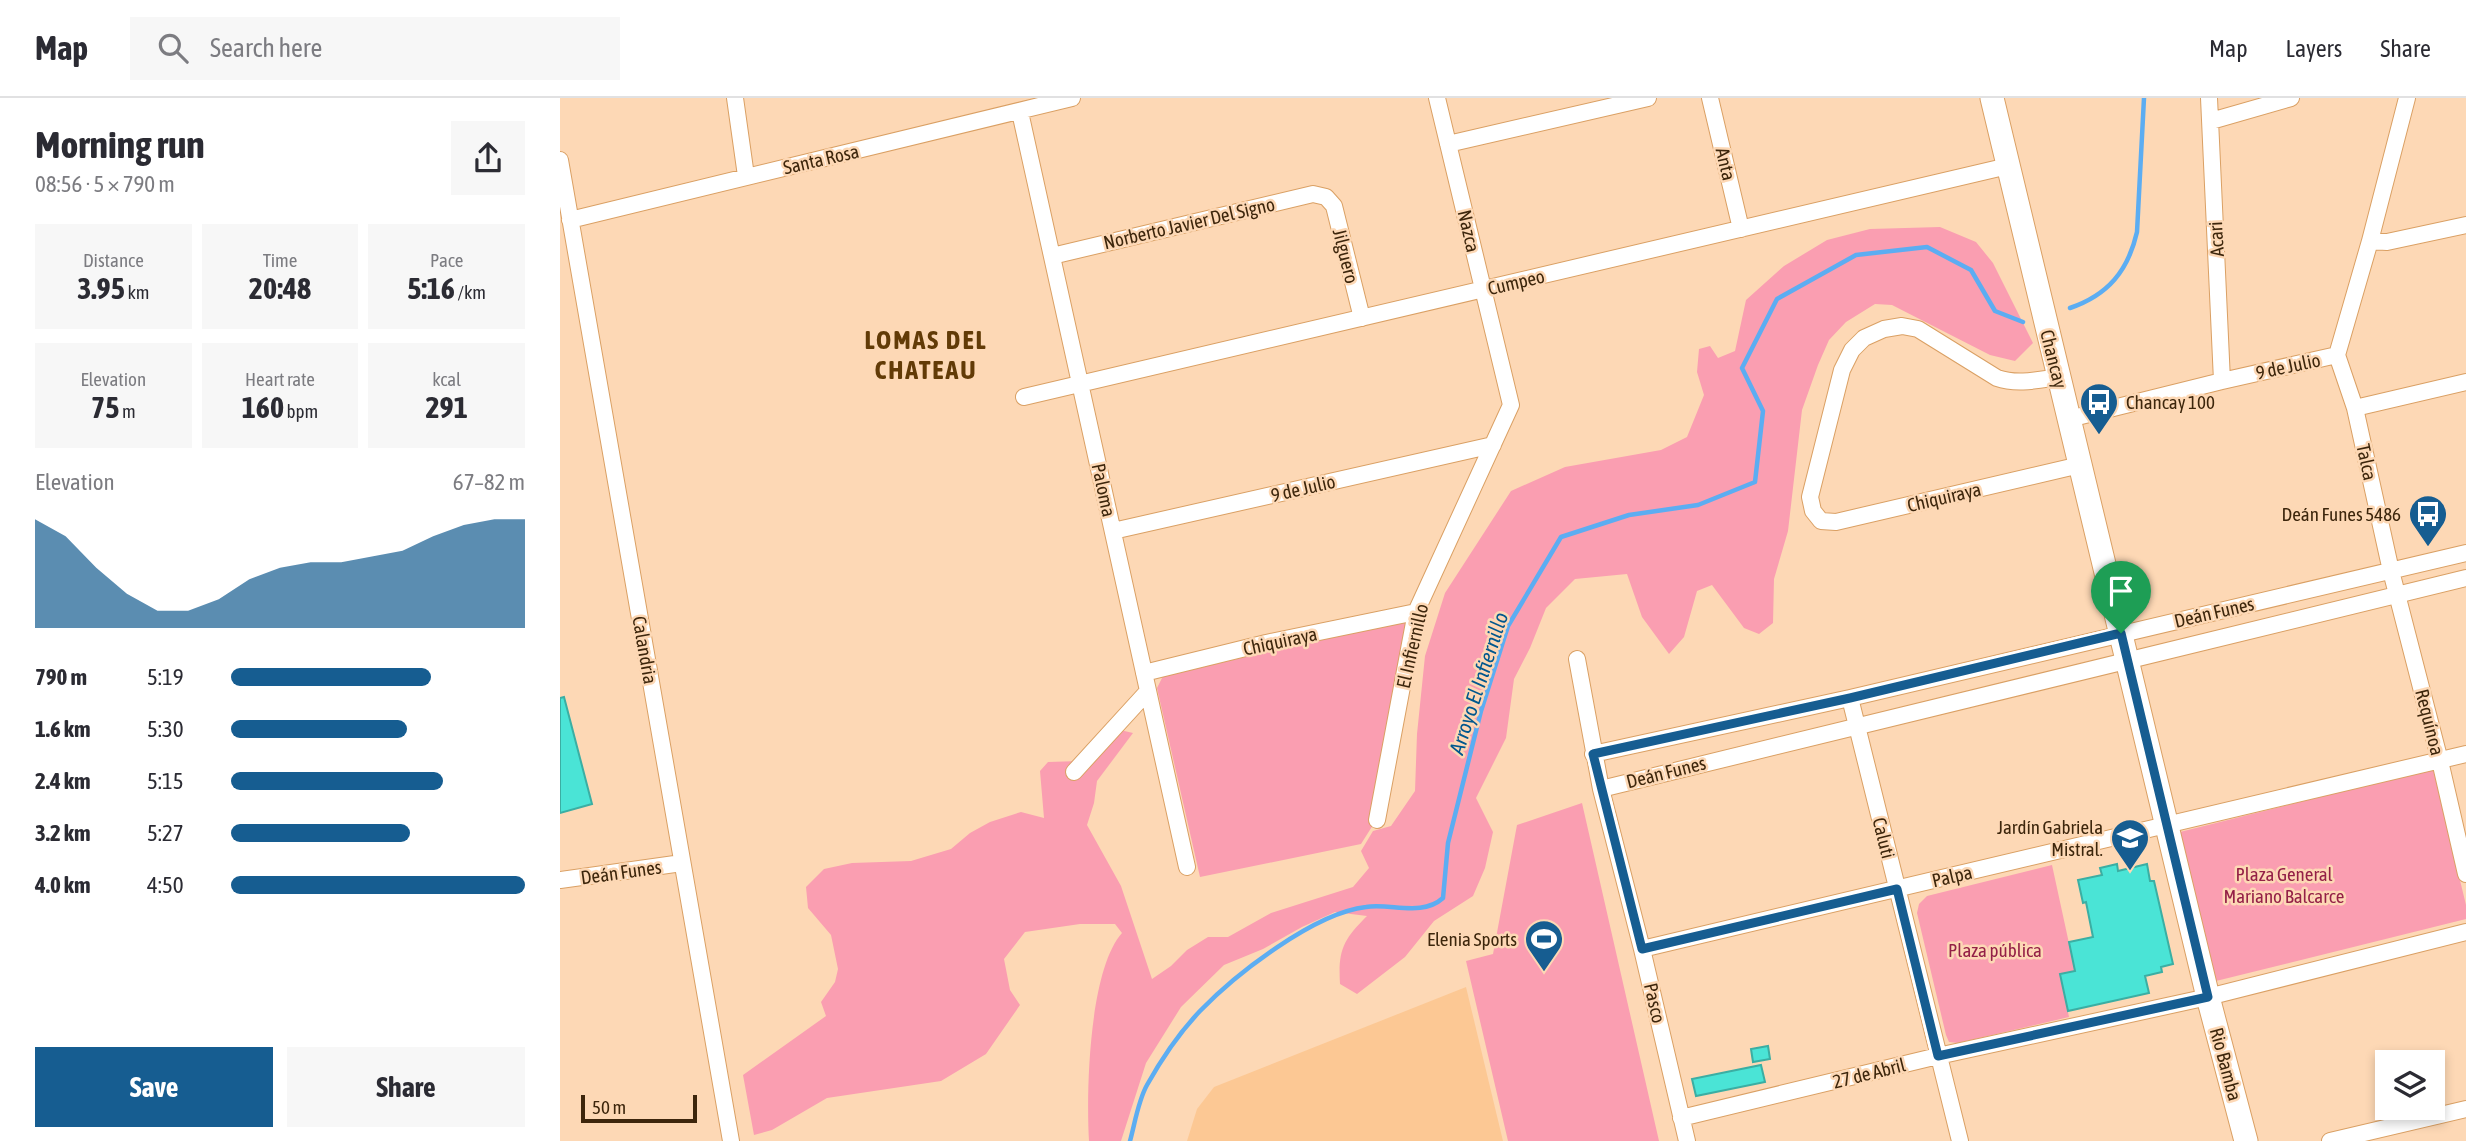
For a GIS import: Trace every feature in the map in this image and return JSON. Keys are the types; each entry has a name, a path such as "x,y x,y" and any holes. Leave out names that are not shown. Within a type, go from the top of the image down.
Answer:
{"main road":[{"name":"Chancay","path":"1992,98 2126,660"},
{"name":"Rio Bamba","path":"2126,660 2246,1141"}],"street":[{"path":"735,98 746,176"},
{"name":"Santa Rosa","path":"570,220 1072,98"},
{"name":"Nazca","path":"1437,98 1511,405"},
{"path":"1448,144 1648,98"},
{"name":"Anta","path":"1710,98 1741,229"},
{"name":"Acari","path":"2209,98 2222,381"},
{"path":"2211,121 2291,98"},
{"path":"2407,98 2370,241 2387,242 2466,225"},
{"name":"Paloma","path":"1020,112 1187,867"},
{"name":"Calandria","path":"560,160 731,1141"},
{"name":"Cumpeo","path":"1024,397 2008,166"},
{"name":"Norberto Javier Del Signo","path":"1052,256 1313,194 1326,197"},
{"name":"Jilguero","path":"1326,197 1334,206 1362,318"},
{"name":"9 de Julio","path":"2069,419 2337,355 2370,241"},
{"name":"Chiquiraya","path":"2059,377 2022,382 1997,378 1918,329 1902,326 1884,329 1864,338 1852,350 1842,370 1810,497 1813,511 1821,521 1836,522 2080,465"},
{"name":"Talca","path":"2337,355 2355,408 2391,571"},
{"path":"2355,408 2466,382"},
{"name":"El Infiernillo","path":"1377,820 1416,612 1511,405"},
{"name":"9 de Julio","path":"1113,531 1493,445"},
{"name":"Deán Funes","path":"1593,754 1850,698 2466,553"},
{"name":"Requínoa","path":"2391,571 2466,874"},
{"name":"Deán Funes","path":"1601,789 2466,578"},
{"name":"Chiquiraya","path":"1144,673 1266,643 1416,612"},
{"name":"Pasco","path":"1577,659 1593,754 1687,1141"},
{"path":"1074,772 1148,691"},
{"name":"Caluti","path":"1850,698 1960,1141"},
{"name":"Palpa","path":"1642,949 2466,754"},
{"name":"Deán Funes","path":"560,880 682,863"},
{"name":"27 de Abril","path":"1681,1118 1938,1056 2208,997 2466,932"},
{"path":"2330,1141 2466,1108"}],"shaded area":[{"path":"1466,987 1503,1141 1187,1141 1197,1109 1214,1087"}],"green space":[{"path":"1940,227 1976,242 1993,263 2033,343 2015,361 1990,355 1892,305 1875,304 1846,322 1829,340 1802,410 1788,531 1774,579 1773,623 1759,634 1744,628 1712,585 1697,591 1684,637 1669,654 1642,617 1627,574 1575,579 1546,608 1514,679 1506,738 1476,798 1493,832 1485,868 1473,896 1434,921 1405,957 1357,994 1340,984 1341,954 1347,939 1367,916 1335,912 1263,949 1224,965 1181,1007 1146,1063 1121,1141 1089,1141 1089,1063 1096,1002 1102,974 1122,933 1115,924 1080,924 1025,932 1004,959 1010,990 1020,1005 986,1054 941,1081 827,1098 772,1130 754,1135 743,1075 826,1016 821,1002 835,982 838,969 831,935 808,908 806,887 824,869 852,863 911,861 951,849 970,833 990,822 1021,812 1044,818 1040,771 1048,762 1080,761 1120,730 1133,733 1097,781 1087,825 1121,886 1152,979 1171,966 1187,950 1208,937 1228,937 1271,913 1353,887 1369,868 1361,851 1373,831 1391,826 1415,791 1417,734 1425,656 1445,593 1511,491 1565,467 1661,450 1687,437 1704,395 1697,372 1699,349 1710,346 1718,358 1735,351 1746,300 1784,266 1827,240 1870,229"},
{"path":"1403,621 1407,624 1373,825 1361,844 1200,877 1157,688 1163,676"},
{"name":"Plaza General Mariano Balcarce","path":"2433,769 2466,905 2466,919 2216,981 2180,832"},
{"name":"Elenia Sports","path":"1582,803 1659,1141 1508,1141 1466,961 1493,954 1517,825"},
{"name":"Plaza pública","path":"2052,865 2075,971 2060,974 2069,1017 1958,1043 1949,1042 1917,913 1919,904 1927,896"}],"building":[{"path":"564,697 592,804 560,813 560,698"},
{"path":"2117,864 2118,871 2147,864 2150,881 2154,881 2173,964 2161,967 2162,972 2145,976 2149,993 2068,1011 2060,974 2075,971 2069,942 2093,937 2086,902 2083,903 2078,880 2102,875 2100,868"},
{"path":"1768,1046 1770,1059 1753,1062 1751,1049"},
{"path":"1761,1065 1765,1082 1696,1096 1692,1079"}],"waterway":[{"name":"Arroyo El Infiernillo","path":"2070,308 2106,289 2122,270 2133,246 2137,232 2144,98"},
{"name":"Arroyo El Infiernillo","path":"1130,1141 1144,1091 1171,1046 1215,996 1255,963 1300,933 1345,912 1376,906 1426,907 1443,898 1448,843 1481,711 1508,626 1561,537 1629,515 1698,505 1755,482 1763,411 1742,368 1777,299 1856,255 1927,247 1971,270 1995,311 2023,322"}],"place":[{"name":"Chancay 100","path":"2099,436"},
{"name":"Deán Funes 5486","path":"2428,548"},
{"name":"Jardín Gabriela Mistral.","path":"2130,872"},
{"name":"Elenia Sports","path":"1544,973"}],"district":[{"name":"LOMAS DEL CHATEAU","path":"926,355"}],"route":[{"path":"2121,633 2208,997 1938,1056 1897,889 1642,949 1593,754 1850,698 2121,633"}]}
